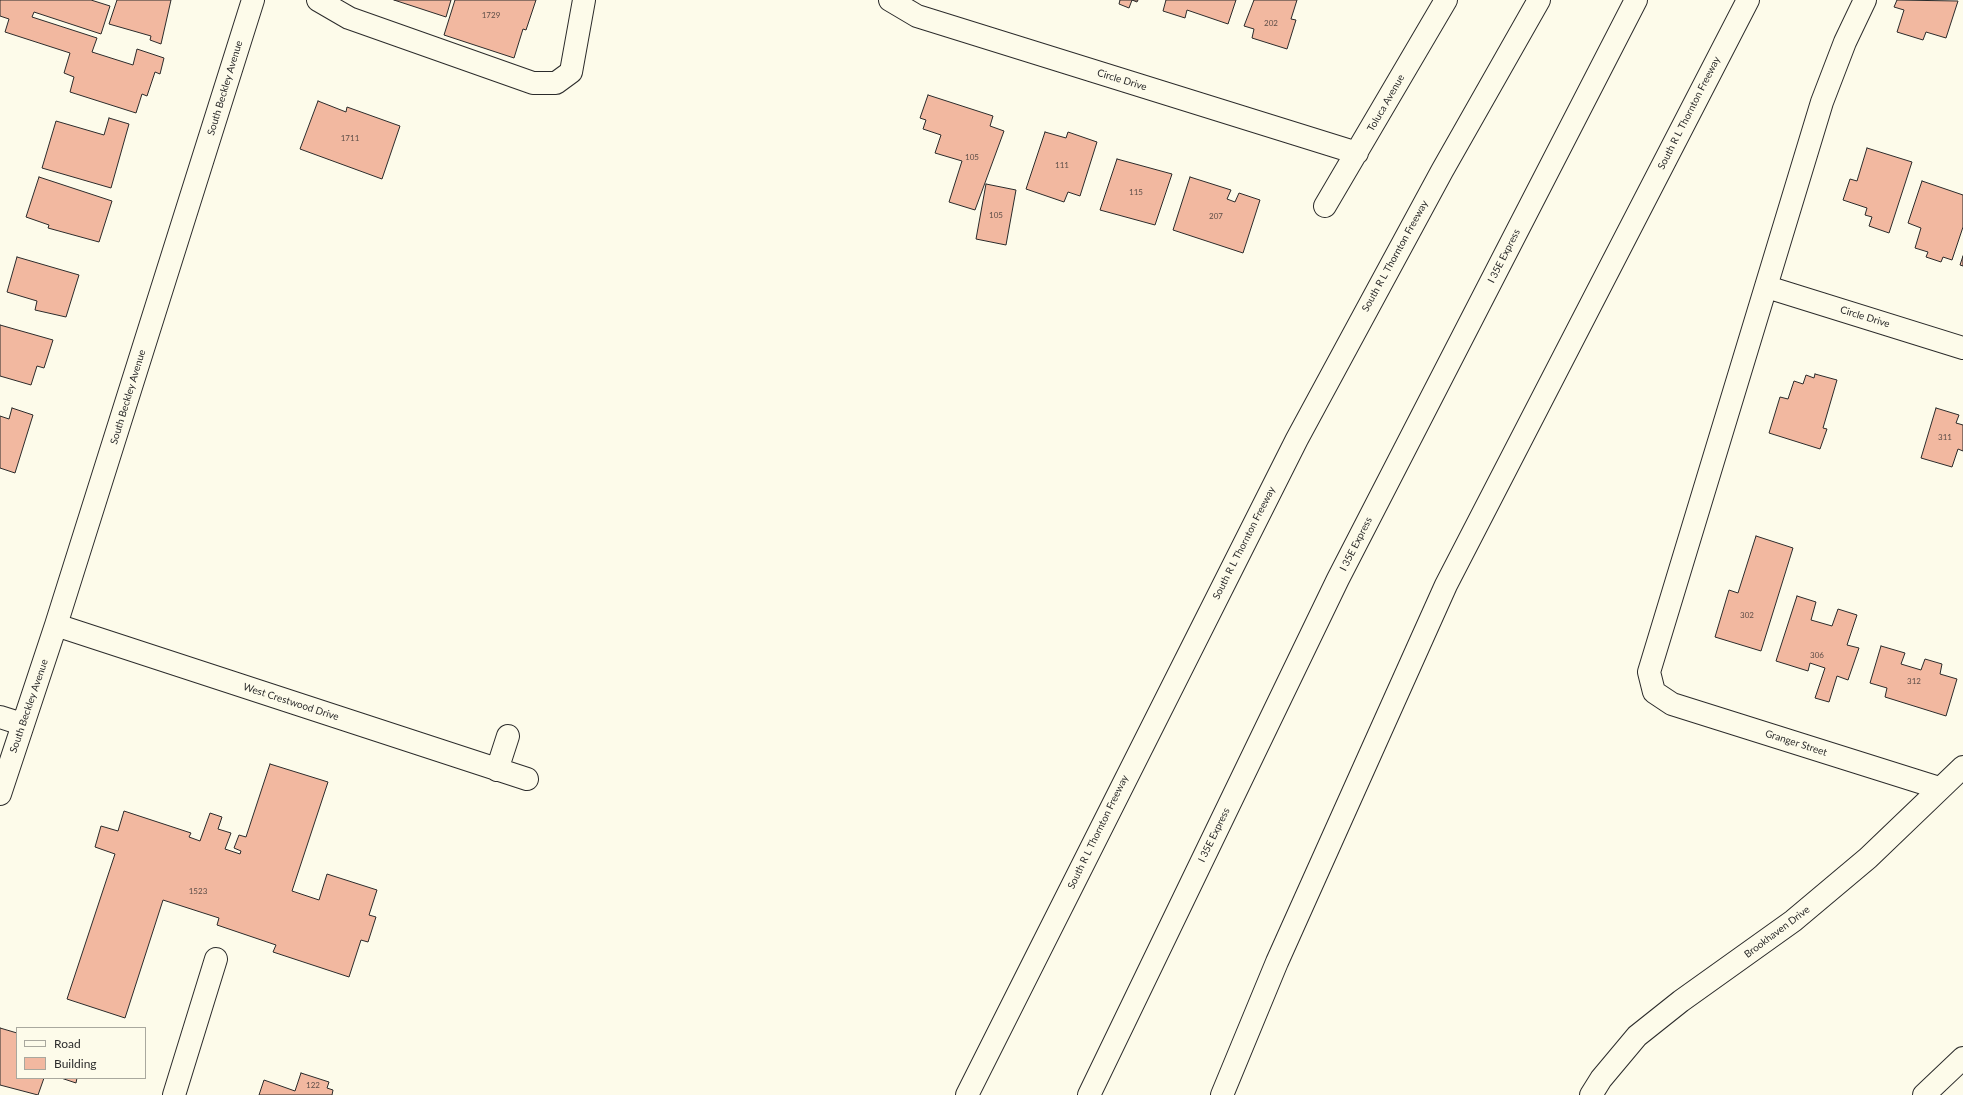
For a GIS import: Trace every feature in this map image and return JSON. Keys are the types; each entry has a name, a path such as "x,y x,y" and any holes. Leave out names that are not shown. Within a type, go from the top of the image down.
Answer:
{"main road":[{"name":"South Beckley Avenue","path":"0,794 56,625 252,0"},
{"path":"318,0 349,18 534,83 556,83 571,72 584,0"},
{"name":"Circle Drive","path":"890,0 917,16 1357,153"},
{"name":"Toluca Avenue","path":"1325,206 1446,0"},
{"name":"South R L Thornton Freeway","path":"967,1095 1297,439 1442,171 1539,0"},
{"name":"I 35E Express","path":"1089,1095 1338,579 1636,0"},
{"name":"South R L Thornton Freeway","path":"1222,1095 1278,962 1446,585 1748,0"},
{"path":"1768,287 1822,102 1845,42 1865,0"},
{"name":"Circle Drive","path":"1768,287 1963,348"},
{"name":"Granger Street","path":"1768,287 1649,672 1654,692 1672,704 1939,788"},
{"name":"West Crestwood Drive","path":"56,625 527,779"},
{"path":"0,717 22,724"},
{"path":"497,770 508,736"},
{"name":"Brookhaven Drive","path":"1591,1095 1601,1078 1637,1036 1682,1001 1793,921 1868,858 1939,788 1963,767"},
{"path":"174,1095 216,959"},
{"path":"1924,1095 1963,1058"}],"building":[{"path":"0,0 91,0 110,6 101,34 34,12 32,17 97,38 92,52 133,65 137,49 164,58 160,74 155,72 147,96 142,94 136,113 70,92 74,77 64,73 70,53 5,32 9,19 0,16"},
{"path":"117,0 171,0 161,44 150,40 151,36 109,24"},
{"path":"394,0 451,0 446,17"},
{"path":"455,0 536,0 526,30 523,29 514,58 444,35"},
{"path":"1120,0 1132,0 1129,8 1119,4"},
{"path":"1166,0 1236,0 1228,24 1187,10 1185,18 1163,11"},
{"path":"1254,0 1297,0 1291,19 1296,20 1287,49 1252,38 1254,29 1244,26"},
{"path":"1897,0 1958,1 1946,38 1926,32 1923,40 1897,32 1904,10 1894,7"},
{"path":"928,95 993,116 990,126 1004,131 975,210 949,202 962,161 935,153 941,135 923,129 926,120 920,118"},
{"path":"318,101 346,112 347,107 400,126 382,179 300,149"},
{"path":"109,118 129,124 111,188 42,168 56,121 104,135"},
{"path":"1045,132 1066,138 1068,132 1097,142 1080,196 1068,192 1064,202 1026,189"},
{"path":"1867,148 1912,162 1889,233 1869,226 1872,217 1865,215 1867,208 1843,200 1850,179 1857,181"},
{"path":"1117,159 1172,174 1155,225 1100,210"},
{"path":"39,177 112,201 99,242 48,228 49,225 26,217"},
{"path":"1190,177 1231,190 1227,199 1235,202 1239,193 1260,200 1243,253 1173,230"},
{"path":"1922,181 1963,195 1963,227 1952,260 1943,257 1941,262 1926,257 1928,252 1915,248 1921,228 1908,223"},
{"path":"986,184 1016,190 1006,245 976,239"},
{"path":"1963,256 1963,266 1960,265"},
{"path":"17,257 79,275 66,317 35,310 37,301 7,292"},
{"path":"0,325 53,340 44,368 37,366 31,385 0,376"},
{"path":"1815,374 1837,380 1823,428 1827,429 1820,449 1769,433 1780,397 1788,399 1794,381 1803,384 1806,375 1814,378"},
{"path":"12,408 33,415 15,473 0,468 0,416 9,419"},
{"path":"1936,408 1959,415 1956,423 1963,425 1963,451 1958,449 1952,467 1921,458"},
{"path":"1756,536 1793,548 1761,651 1715,637 1729,590 1738,593"},
{"path":"1797,596 1816,602 1811,620 1832,626 1838,609 1857,615 1847,645 1859,648 1848,680 1837,676 1829,702 1815,698 1825,668 1810,663 1808,671 1776,661"},
{"path":"1881,646 1905,653 1901,664 1921,670 1925,659 1942,664 1940,674 1957,679 1946,716 1885,697 1887,688 1870,683"},
{"path":"270,764 328,782 292,891 319,900 327,874 377,890 369,915 376,917 368,942 361,940 349,977 273,952 276,945 217,925 219,918 163,900 125,1018 67,999 115,854 95,847 101,826 118,831 124,811 191,833 189,837 200,841 210,813 222,817 218,829 231,833 225,849 240,854 241,851 234,848 239,835 246,837"},
{"path":"0,1028 16,1033 16,1079 44,1079 38,1095 0,1085"},
{"path":"301,1073 329,1082 327,1088 333,1090 332,1095 259,1095 264,1080 295,1091"},
{"path":"64,1079 77,1079 76,1083"}]}
